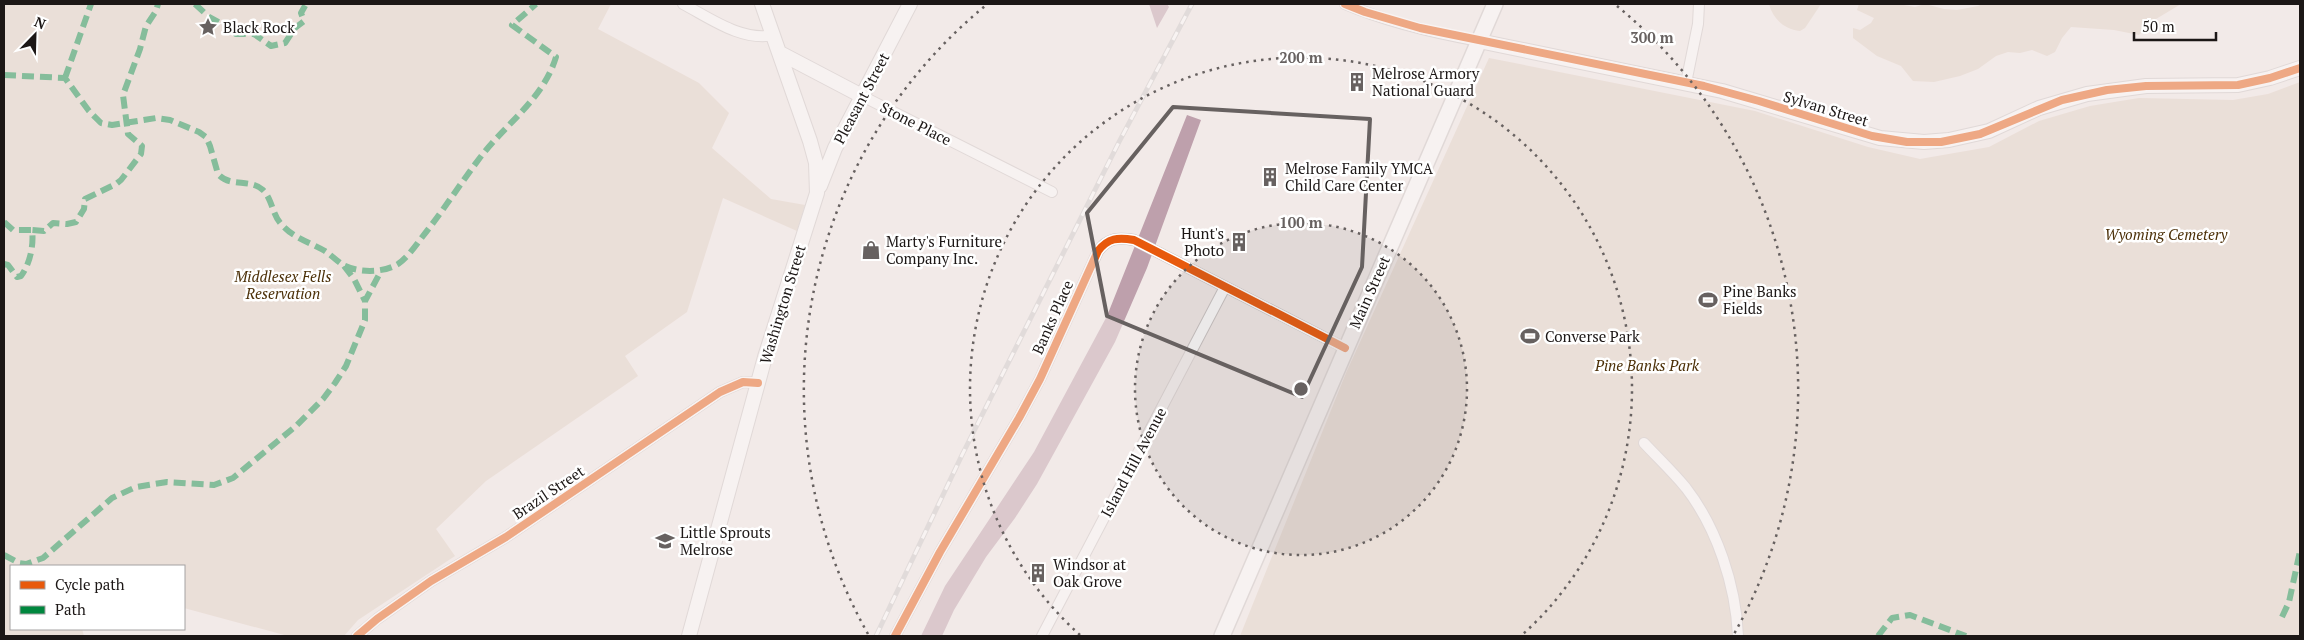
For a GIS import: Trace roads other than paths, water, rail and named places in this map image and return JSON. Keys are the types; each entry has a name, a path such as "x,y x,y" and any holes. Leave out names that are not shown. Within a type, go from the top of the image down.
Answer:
{"main road":[{"name":"Washington Street","path":"689,636 758,383 817,194 814,156 762,4"},
{"name":"Pleasant Street","path":"817,194 835,148 910,4"},
{"name":"Main Street","path":"1222,636 1495,4"},
{"name":"Sylvan Street","path":"1479,41 1741,96 1880,138 1932,142 1989,131 2039,108 2093,93 2146,86 2238,85 2270,78 2300,68"},
{"name":"Stone Place","path":"780,53 862,96"}],"street":[{"path":"683,4 740,33 761,38 774,35"},
{"name":"Sylvan Street","path":"1345,4 1403,23 1479,41"},
{"path":"1686,83 1698,24 1699,4"},
{"name":"Stone Place","path":"862,96 1052,192"},
{"name":"Banks Place","path":"895,636 940,552 1036,387 1098,251 1103,245 1115,238 1134,240 1345,348"},
{"name":"Island Hill Avenue","path":"1042,636 1225,287"},
{"name":"Brazil Street","path":"357,636 377,619 431,581 506,537 720,392 743,382 758,383"},
{"path":"1644,443 1686,489 1704,516 1718,546 1728,576 1736,608 1738,636"}],"railway":[{"path":"876,636 962,455 1119,142 1192,4"}],"place":[{"name":"Black Rock","path":"208,27"},
{"name":"Melrose Armory National Guard","path":"1357,82"},
{"name":"Melrose Family YMCA Child Care Center","path":"1270,177"},
{"name":"Hunt's Photo","path":"1239,242"},
{"name":"Marty's Furniture Company Inc.","path":"871,250"},
{"name":"Pine Banks Fields","path":"1708,300"},
{"name":"Converse Park","path":"1530,336"},
{"name":"Little Sprouts Melrose","path":"665,541"},
{"name":"Windsor at Oak Grove","path":"1038,573"}],"park label":[{"name":"Wyoming Cemetery","path":"2166,234"},
{"name":"Middlesex Fells Reservation","path":"283,284"},
{"name":"Pine Banks Park","path":"1647,365"}]}
